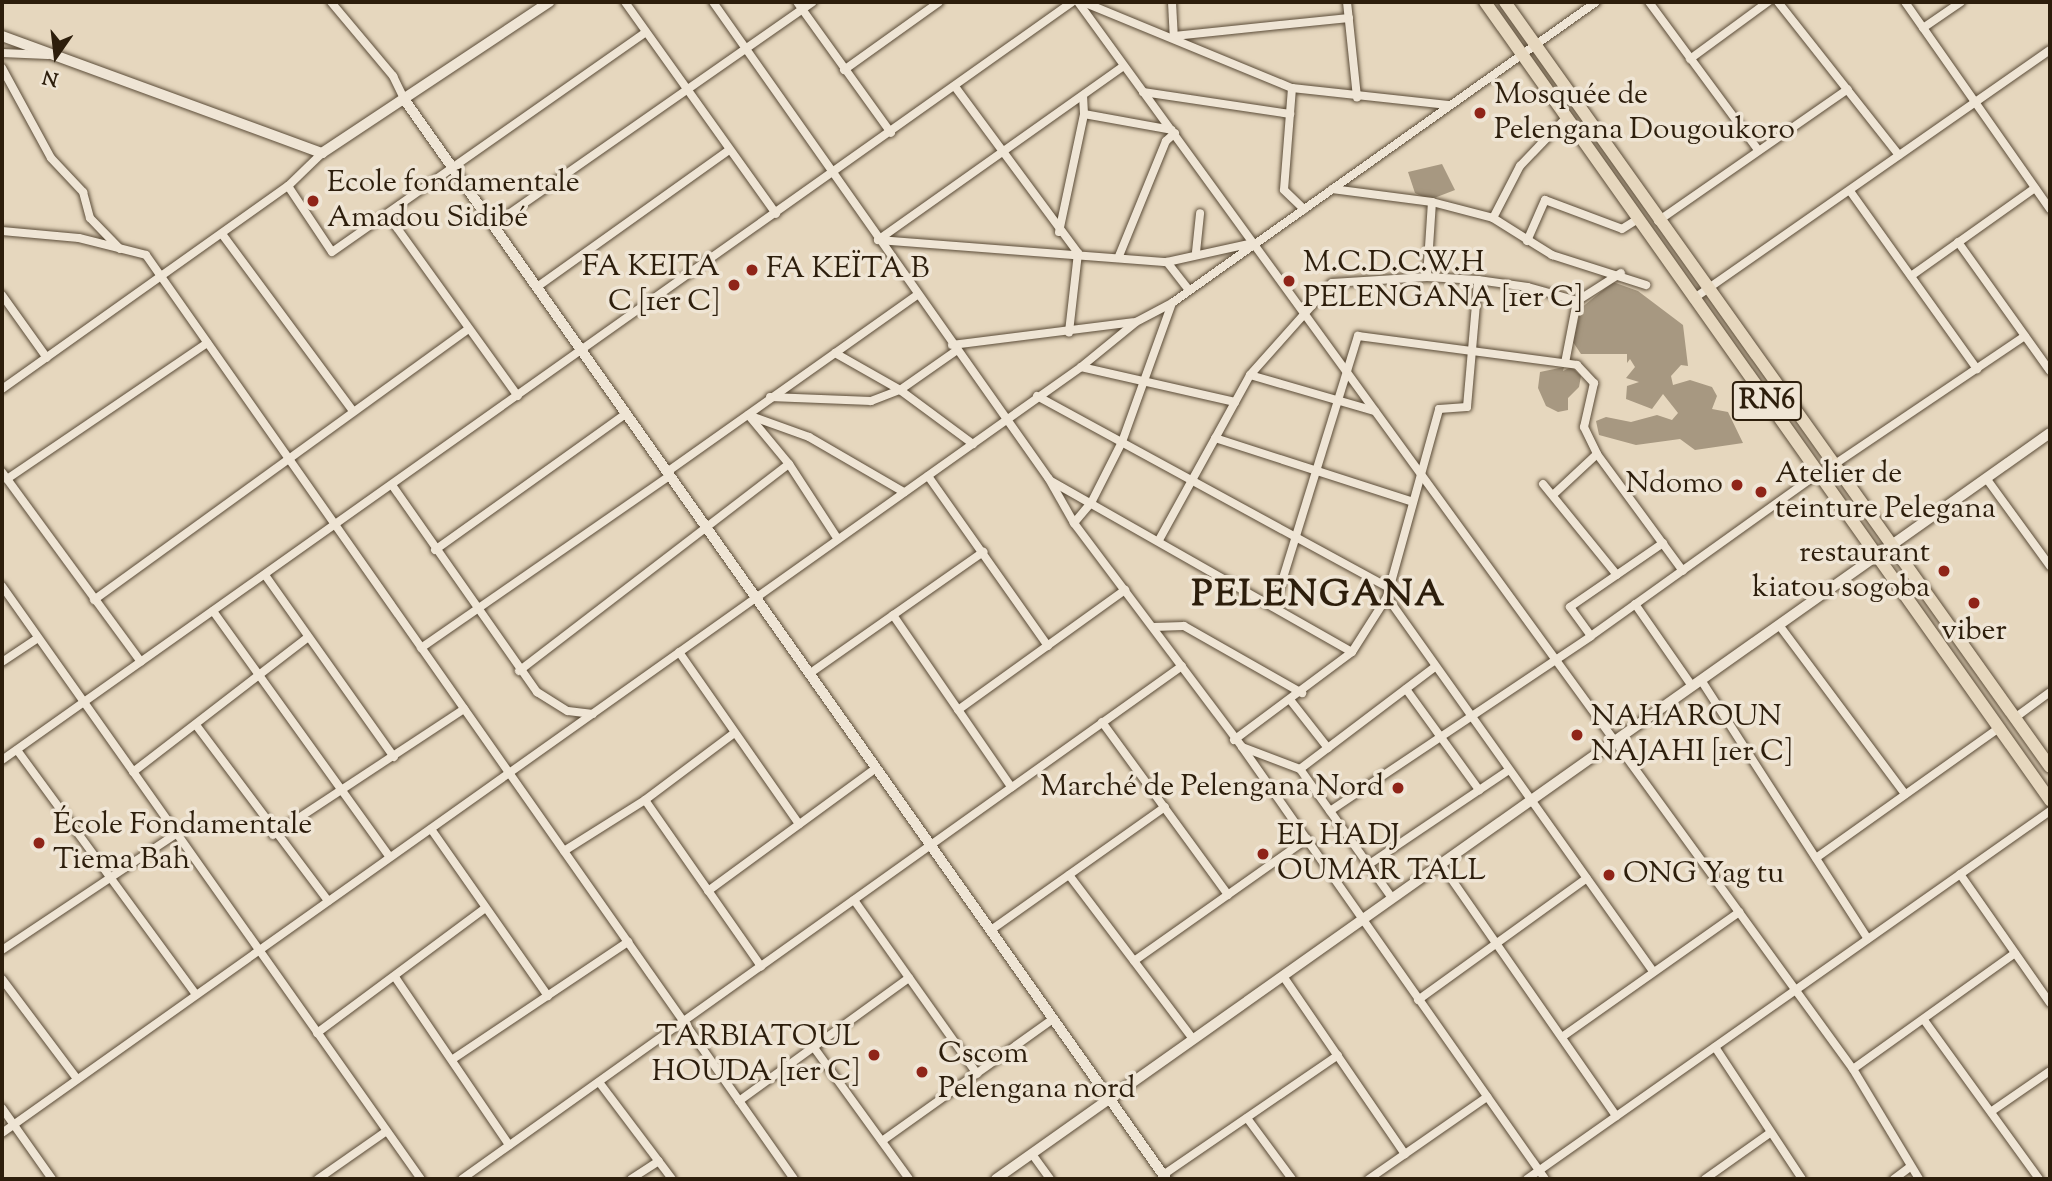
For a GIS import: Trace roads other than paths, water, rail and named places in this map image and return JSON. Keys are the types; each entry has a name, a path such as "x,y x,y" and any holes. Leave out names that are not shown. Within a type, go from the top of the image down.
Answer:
{"highway":[{"name":"RN6","path":"1485,2 2050,800"},
{"name":"RN6","path":"1506,2 1538,43 1706,290 1894,543 2050,767"}],"street":[{"path":"331,2 393,76 404,99 452,168 584,350 755,598 1165,1177 1338,1055"},
{"path":"2,389 288,186 322,153 549,2"},
{"path":"625,2 776,214"},
{"path":"713,2 835,173 878,240 1005,421 1049,479 1074,523 1234,740 1242,747 1545,1179"},
{"path":"493,225 746,49 799,6 813,2"},
{"path":"844,70 939,2"},
{"path":"2,760 956,88 1072,2"},
{"path":"1078,2 1853,1069 1919,1179"},
{"path":"1083,2 1174,36 1292,88 1448,105"},
{"path":"1172,2 1174,36"},
{"path":"1347,2 1357,97"},
{"path":"2,1133 1037,396 1081,368 1136,322 1172,303 1596,2"},
{"path":"1649,2 1758,150"},
{"path":"1690,59 1768,2"},
{"path":"1778,2 1899,155"},
{"path":"1905,2 2050,209"},
{"path":"1923,28 1962,2"},
{"path":"799,6 891,134"},
{"path":"1174,36 1349,18"},
{"path":"288,186 332,251 646,32"},
{"path":"2,36 322,153"},
{"path":"1693,299 2050,50"},
{"path":"2,53 55,55"},
{"path":"878,240 1124,66"},
{"path":"2,68 51,158 83,192 90,218 120,248"},
{"path":"956,88 1001,154 1059,232 1078,253 1069,332"},
{"path":"1292,88 1284,190 1304,209"},
{"path":"1658,221 1847,89"},
{"path":"1143,92 1290,114"},
{"path":"1059,232 1084,114 1083,97"},
{"path":"1084,114 1174,131"},
{"path":"1493,218 1520,166 1568,116"},
{"path":"1119,256 1166,141 1174,131"},
{"path":"537,288 729,150"},
{"path":"1910,276 2035,188"},
{"path":"1332,189 1432,202 1493,218 1552,255 1621,274 1646,285"},
{"path":"1850,191 1977,369"},
{"path":"1527,241 1545,200 1622,229 1638,219"},
{"path":"1427,277 1432,202"},
{"path":"1196,252 1200,213"},
{"path":"387,215 518,396"},
{"path":"2,231 120,248 146,255 337,524 464,709 512,771 564,852 794,1179"},
{"path":"222,234 353,411"},
{"path":"878,240 1119,256 1167,262 1196,252 1253,243"},
{"path":"1958,242 2050,371"},
{"path":"1167,262 1189,290"},
{"path":"1565,363 1577,301 1621,274"},
{"path":"1159,540 1250,375 1332,283 1427,277 1478,280 1528,286 1577,301"},
{"path":"1234,740 1302,693 1352,652 1387,597 1387,586 1422,475 1439,410 1468,407 1476,348 1478,280"},
{"path":"2,295 47,358"},
{"path":"421,648 917,295"},
{"path":"1074,523 1091,503 1122,442 1172,303"},
{"path":"771,397 871,401 900,390 954,348 1136,322"},
{"path":"94,600 468,329"},
{"path":"1274,607 1358,336 1476,348 1577,365 1594,383 1584,427 1597,454 1683,571"},
{"path":"1835,464 2025,336"},
{"path":"141,662 4,476 207,343"},
{"path":"835,353 900,390 973,444"},
{"path":"1081,368 1235,402"},
{"path":"1250,375 1375,411"},
{"path":"1037,396 1387,586"},
{"path":"435,550 626,414"},
{"path":"748,415 789,464 837,538"},
{"path":"748,415 809,437 904,492"},
{"path":"996,1179 2050,433"},
{"path":"1215,438 1413,502"},
{"path":"1553,495 1597,454"},
{"path":"519,671 708,530 789,464"},
{"path":"1330,811 1591,636 1819,473"},
{"path":"928,475 1048,646"},
{"path":"1986,478 2049,560"},
{"path":"1049,479 1352,652"},
{"path":"1544,484 1617,575"},
{"path":"392,485 519,671 552,704 593,714"},
{"path":"1591,636 1570,607 1663,543"},
{"path":"809,674 983,552"},
{"path":"265,575 307,638 394,757"},
{"path":"2,586 86,701 176,834 262,948 385,1132 421,1179"},
{"path":"958,710 1125,590"},
{"path":"1387,597 1653,971"},
{"path":"1635,604 1696,683 1868,939"},
{"path":"213,611 390,858"},
{"path":"893,615 1011,787"},
{"path":"1779,625 1905,794"},
{"path":"1153,627 1184,626 1302,693"},
{"path":"2,662 38,638"},
{"path":"133,772 307,638"},
{"path":"679,652 733,734 799,824"},
{"path":"462,1179 1182,666"},
{"path":"1300,769 1435,667"},
{"path":"1406,689 1479,790"},
{"path":"2016,717 2050,692"},
{"path":"1291,701 1328,748"},
{"path":"273,835 464,709"},
{"path":"1102,723 1228,895"},
{"path":"196,725 273,835 328,901"},
{"path":"1815,858 1999,728"},
{"path":"564,852 645,800 733,734"},
{"path":"1242,747 1300,769 1392,898"},
{"path":"17,750 107,878 196,995"},
{"path":"708,891 876,768"},
{"path":"1368,864 1509,770"},
{"path":"645,800 761,965"},
{"path":"990,930 1165,807"},
{"path":"1527,1179 2050,811"},
{"path":"431,829 484,909 548,996"},
{"path":"2,950 176,834"},
{"path":"1134,961 1307,839"},
{"path":"1441,864 1616,1116"},
{"path":"1960,874 2050,1003"},
{"path":"1069,875 1193,1039"},
{"path":"1418,1000 1587,878"},
{"path":"854,900 977,1074"},
{"path":"317,1033 484,909"},
{"path":"1562,1037 1739,912"},
{"path":"453,1059 628,942"},
{"path":"1853,1069 2015,953"},
{"path":"1283,976 1405,1154"},
{"path":"395,977 509,1145"},
{"path":"739,1101 815,1049 909,978"},
{"path":"2,979 77,1079"},
{"path":"882,1141 1053,1019"},
{"path":"1924,1020 2039,1179"},
{"path":"1715,1047 1802,1179"},
{"path":"815,1049 909,1179"},
{"path":"1992,1111 2050,1071"},
{"path":"598,1082 672,1179"},
{"path":"1369,1179 1487,1097"},
{"path":"2,1108 52,1179"},
{"path":"1247,1118 1292,1179"},
{"path":"318,1179 385,1132"},
{"path":"1704,1179 1770,1133"},
{"path":"1031,1154 1050,1179"},
{"path":"632,1179 659,1161"},
{"path":"1894,1179 1910,1167"}],"place":[{"name":"Mosquée de Pelengana Dougoukoro","path":"1480,113"},
{"name":"Ecole fondamentale Amadou Sidibé","path":"313,201"},
{"name":"FA KEÏTA B","path":"752,270"},
{"name":"M.C.D.C.W.H PELENGANA [1er C]","path":"1289,281"},
{"name":"FA KEITA C [1er C]","path":"734,285"},
{"name":"Ndomo","path":"1737,485"},
{"name":"Atelier de teinture Pelegana","path":"1761,492"},
{"name":"restaurant kiatou sogoba","path":"1944,571"},
{"name":"viber","path":"1974,603"},
{"name":"NAHAROUN NAJAHI [1er C]","path":"1577,735"},
{"name":"Marché de Pelengana Nord","path":"1398,788"},
{"name":"École Fondamentale Tiema Bah","path":"39,843"},
{"name":"EL HADJ OUMAR TALL","path":"1263,854"},
{"name":"ONG Yag tu","path":"1609,875"},
{"name":"TARBIATOUL HOUDA [1er C]","path":"874,1055"},
{"name":"Cscom Pelengana nord","path":"922,1072"}],"district":[{"name":"PELENGANA","path":"1319,596"}]}
